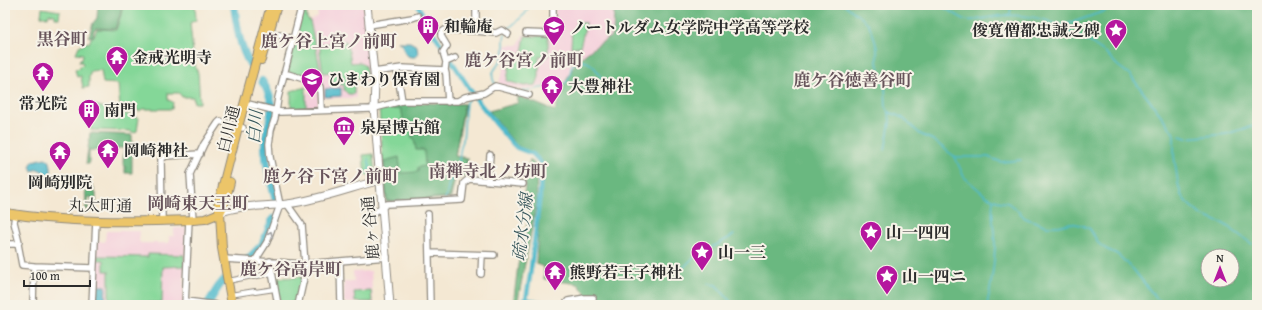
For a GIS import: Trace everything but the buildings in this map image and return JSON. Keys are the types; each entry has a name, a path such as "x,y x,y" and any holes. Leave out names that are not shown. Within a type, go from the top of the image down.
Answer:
{"main road":[{"name":"白川通","path":"267,31 271,5"},
{"name":"白川通","path":"232,305 224,259 218,205 267,31 277,5"},
{"name":"丸太町通","path":"5,213 96,221 191,220 205,219 220,213"}],"street":[{"path":"298,305 305,264 302,225 283,205 270,157 269,144 278,98 300,12 312,5"},
{"name":"鹿ヶ谷通","path":"367,5 374,72 374,108 390,305"},
{"path":"476,5 476,30"},
{"path":"526,33 553,34 553,5"},
{"path":"369,25 418,16"},
{"path":"448,102 445,70 451,60 443,52 447,46 441,33 443,31 476,30 496,33 502,30 507,33"},
{"path":"267,31 293,38"},
{"path":"374,72 397,68 445,70"},
{"path":"397,68 402,101"},
{"path":"284,73 318,84 320,87 321,109"},
{"path":"246,104 275,111 374,108 402,101 458,101 465,97 484,93 495,86 529,95"},
{"path":"216,305 186,303 191,220 190,174 204,144 220,121 240,127"},
{"path":"162,220 161,159 166,156 200,154"},
{"path":"488,181 490,155"},
{"path":"374,213 387,204 462,200 464,183 469,179 523,184"},
{"name":"丸太町通","path":"220,213 230,209 283,205 301,202 380,180"},
{"path":"255,261 267,242 283,205"},
{"path":"428,214 430,305"},
{"path":"15,215 14,222 19,242 18,244 22,265 93,268"},
{"path":"92,305 96,221"},
{"path":"5,244 18,244"},
{"path":"429,253 494,255"},
{"path":"481,274 482,255"},
{"path":"224,259 305,264 387,257"},
{"path":"270,261 278,305"},
{"path":"340,261 341,305"},
{"path":"33,305 34,266"},
{"path":"228,281 272,273"},
{"path":"230,295 275,288"},
{"path":"565,305 571,300 593,298"},
{"path":"372,305 394,305"}],"shaded area":[{"path":"322,5 363,5 372,80 355,80 356,98 322,98 320,86 321,72 310,21 318,16 316,7"},
{"name":"ノートルダム女学院中学高等学校","path":"555,5 615,5 612,43 584,60 577,60 572,63 569,74 563,83 521,90 498,84 503,71 506,45 518,45 523,35 555,35"},
{"name":"ひまわり保育園","path":"306,92 318,92 317,108 306,109"},
{"path":"174,228 186,229 182,305 94,304 97,241 105,242 106,231 140,231 139,241 141,243 169,243 169,236 174,236"},
{"path":"371,271 373,303 346,303 344,301 344,282 354,281 353,272"}],"green space":[{"path":"98,5 122,5 115,29 96,28 93,36 90,37 93,23 97,18"},
{"path":"123,5 195,5 196,20 190,23 194,64 198,73 200,103 194,103 193,97 182,97 179,93 168,93 168,100 173,102 172,109 142,109 140,111 135,110 134,112 120,108 118,84 103,83 101,70 91,71 89,77 89,87 83,88 81,76 77,77 75,69 80,68 80,66 83,65 82,62 79,62 80,59 82,59 83,54 76,53 79,46 85,42 89,43 97,29 116,30"},
{"path":"597,5 1257,5 1257,305 592,305 591,301 578,284 544,279 544,267 536,264 542,161 515,144 489,111 518,103 518,96 555,111 566,82 577,63 589,51 613,35 614,11 598,7"},
{"path":"42,8 60,11 59,18 55,18 55,15 49,14 48,17 41,16"},
{"path":"306,10 307,19 310,21 321,72 321,83 291,74 287,69 302,13"},
{"path":"576,23 586,23 580,47 571,47 572,32"},
{"path":"525,36 548,36 548,56 539,56 539,77 536,85 524,86 507,81 511,55 522,53"},
{"path":"346,41 351,63 360,62 365,66 367,77 354,78 354,94 348,94 344,90 344,85 332,84 331,72 323,73 320,45"},
{"path":"306,87 306,109 291,110 291,91"},
{"path":"88,103 139,118 137,131 135,133 130,131 91,130 88,114 88,107 90,105"},
{"path":"415,103 465,104 455,156 468,158 465,177 455,178 451,198 386,202 379,108"},
{"path":"415,103 464,104 455,156 467,159 465,177 454,178 450,197 387,201 384,161 399,157 401,173 418,172 418,167 425,166 424,150 416,150 414,138 412,138 410,129 395,133 403,117 401,109 388,109 387,107"},
{"path":"90,133 132,135 132,173 125,173 125,166 123,163 124,148 117,148 114,155 110,155 110,151 89,150 89,164 86,164"},
{"path":"373,154 375,177 365,175 363,155"},
{"path":"530,159 536,166 537,201 517,305 513,305 518,265 528,222 530,201 523,200 526,179 531,178 532,169 528,168"},
{"path":"85,183 91,183 94,188 94,192 96,193 96,204 92,204 92,197 88,197 88,211 86,210"},
{"path":"148,254 184,255 184,266 163,267 162,303 121,302 119,304 109,304 109,271 104,271 104,260 97,260 97,256 148,257"},
{"path":"302,277 297,302 280,303 276,278"},
{"path":"371,291 372,302 355,302 354,292"}],"water":[{"path":"398,42 410,42 417,46 418,55 411,57 407,55 401,43"},
{"path":"341,88 341,96 325,97 325,89"},
{"path":"45,158 49,160 51,166 51,176 38,169 32,171 30,166 33,161"},
{"path":"97,286 106,286 105,303 96,303"}],"waterway":[{"name":"白川","path":"234,5 237,28 241,43 250,64"},
{"name":"疏水分線","path":"418,5 427,23 477,100 517,148 533,154 541,163 540,195 525,305"},
{"path":"507,30 525,14 532,5"},
{"path":"845,5 868,23 873,34 877,48 877,63 885,87 886,108 889,112 903,118 920,134 933,140 955,157 988,157 1001,162 1021,160"},
{"path":"939,5 966,20 978,20 1004,15 1031,17 1049,21 1090,42 1107,54 1117,65 1130,75 1174,134 1174,156 1178,183 1181,195 1187,203 1201,215 1224,224 1252,244"},
{"path":"1010,15 1011,5"},
{"path":"1068,24 1105,11 1114,6"},
{"path":"1058,26 1066,24"},
{"path":"496,85 492,76 503,56 505,34"},
{"path":"523,91 565,83 570,77 571,68 573,65 580,61 586,62 594,67 610,92"},
{"name":"白川","path":"262,81 270,98 272,109 265,139 265,153 276,201"},
{"path":"445,199 447,196 449,183 458,169 460,148 463,141 466,102 469,99"},
{"path":"885,150 890,122 889,112"},
{"path":"1180,136 1186,138 1226,134 1257,125"},
{"path":"955,157 964,177 986,196 997,201 1008,203 1025,218 1047,226 1059,226 1070,223 1081,225 1090,229 1099,244 1117,254 1133,269 1156,298 1162,302"},
{"path":"368,159 370,166 368,173"},
{"path":"987,305 995,251 992,216 993,200"},
{"name":"白川","path":"249,258 262,245 273,219"},
{"path":"672,272 682,269 693,258 734,235"},
{"name":"白川","path":"207,305 224,280"},
{"path":"709,284 716,285 730,301 731,305"},
{"path":"525,301 548,305"},
{"path":"579,302 591,305"}],"place":[{"name":"和輪庵","path":"428,46"},
{"name":"ノートルダム女学院中学高等学校","path":"554,46"},
{"name":"俊寛僧都忠誠之碑","path":"1116,50"},
{"name":"金戒光明寺","path":"117,76"},
{"name":"常光院","path":"43,92"},
{"name":"ひまわり保育園","path":"312,98"},
{"name":"大豊神社","path":"552,106"},
{"name":"南門","path":"89,130"},
{"name":"泉屋博古館","path":"344,146"},
{"name":"岡崎神社","path":"108,170"},
{"name":"岡崎別院","path":"60,172"},
{"name":"山一四四","path":"871,252"},
{"name":"山一三","path":"702,272"},
{"name":"熊野若王子神社","path":"555,292"},
{"name":"山一四ニ","path":"887,296"}],"district":[{"name":"黒谷町","path":"62,38"},
{"name":"鹿ケ谷上宮ノ前町","path":"329,40"},
{"name":"鹿ケ谷宮ノ前町","path":"524,59"},
{"name":"鹿ケ谷徳善谷町","path":"853,79"},
{"name":"南禅寺北ノ坊町","path":"488,170"},
{"name":"鹿ケ谷下宮ノ前町","path":"331,175"},
{"name":"岡崎東天王町","path":"198,202"},
{"name":"鹿ケ谷高岸町","path":"291,268"}]}
